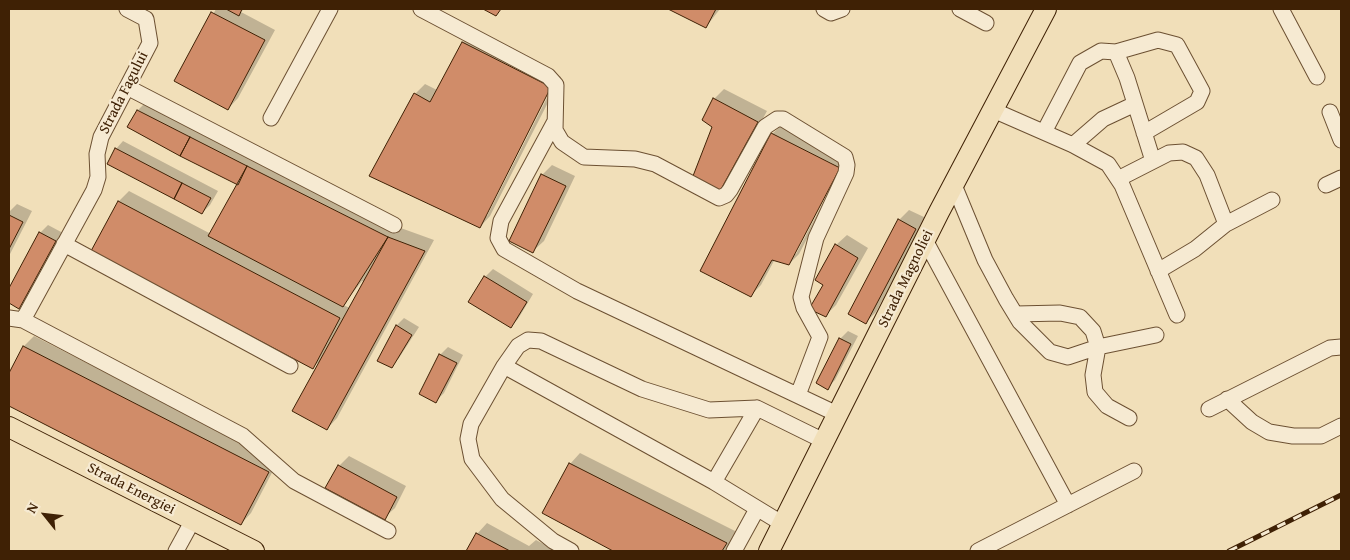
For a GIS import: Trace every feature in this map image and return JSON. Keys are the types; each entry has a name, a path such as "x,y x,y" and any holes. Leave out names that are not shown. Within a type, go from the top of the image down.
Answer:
{"main road":[{"name":"Strada Magnoliei","path":"769,551 826,442 954,185 1046,9"},
{"name":"Strada Energiei","path":"9,427 254,551"}],"street":[{"name":"Strada Fagului","path":"16,319 64,244 94,190 98,177 97,154 101,136 150,43 146,20 127,9"},
{"path":"271,118 330,9"},
{"path":"421,9 548,76 556,85 555,130 562,142 584,157 635,159 655,164 719,198 726,195 730,190 765,127 776,119 783,119 845,157 846,173 816,238 801,297 804,308 820,336 798,395"},
{"path":"824,9 831,13 842,9"},
{"path":"960,9 986,22"},
{"path":"1281,9 1317,77"},
{"path":"1044,132 1080,63 1101,51 1116,52 1158,40 1177,45 1202,91 1197,102 1144,133"},
{"path":"1116,52 1153,161"},
{"path":"127,87 394,225"},
{"path":"1073,145 1104,119 1135,104"},
{"path":"993,110 1073,145 1108,164 1118,179 1177,315"},
{"path":"1330,112 1341,140"},
{"path":"554,123 501,221 498,238 504,249 577,291 839,416"},
{"path":"1118,179 1169,153 1183,152 1196,158 1207,175 1226,224"},
{"path":"1326,185 1341,178"},
{"path":"954,185 985,260 1016,314 1050,352 1068,357 1098,347 1156,335"},
{"path":"1158,271 1195,249 1226,224 1272,200"},
{"path":"926,240 1068,505"},
{"path":"64,244 290,366"},
{"path":"1016,314 1060,313 1080,317 1093,331 1098,347 1093,375 1095,392 1107,406 1129,418"},
{"path":"16,319 243,436 253,442 279,470 294,481 388,531"},
{"path":"571,551 553,541 502,499 472,459 468,440 471,424 504,366 518,346 528,340 541,341 650,392 709,410 757,408 826,442"},
{"path":"1209,409 1330,348 1341,348"},
{"path":"504,366 714,482 783,524"},
{"path":"1227,399 1252,422 1269,432 1293,436 1321,436 1341,426"},
{"path":"714,482 757,408"},
{"path":"978,551 1134,471"},
{"path":"734,551 757,509"},
{"path":"176,551 192,520"}],"building":[{"path":"226,9 242,9 239,16"},
{"path":"483,9 501,9 496,16"},
{"path":"668,9 716,9 706,28"},
{"path":"211,12 265,40 228,110 174,81"},
{"path":"462,42 551,87 480,228 369,176 414,93 430,102"},
{"path":"713,98 758,122 720,191 693,176 712,127 702,120"},
{"path":"137,110 190,137 180,156 127,127"},
{"path":"771,133 840,168 789,265 772,260 751,297 700,271"},
{"path":"190,137 247,166 238,185 180,156"},
{"path":"115,148 182,183 174,199 107,164"},
{"path":"247,166 388,237 343,307 208,236"},
{"path":"541,174 566,186 533,253 509,241"},
{"path":"182,183 211,198 202,214 174,199"},
{"path":"118,201 340,318 313,369 91,251"},
{"path":"9,215 23,222 9,249"},
{"path":"898,219 916,229 866,324 848,314"},
{"path":"39,232 56,241 19,309 9,303 9,288"},
{"path":"388,237 425,251 327,430 292,411"},
{"path":"835,244 858,258 826,317 809,309 823,285 815,280"},
{"path":"484,276 527,302 511,328 468,302"},
{"path":"396,325 412,335 392,368 377,361"},
{"path":"839,338 851,344 828,390 816,383"},
{"path":"23,346 269,472 241,525 9,406 9,373"},
{"path":"439,354 457,363 436,403 419,394"},
{"path":"569,463 727,543 722,551 613,551 542,513"},
{"path":"338,465 397,497 385,520 325,488"},
{"path":"476,533 510,551 466,551"}],"railway":[{"path":"1229,551 1341,495"}]}
